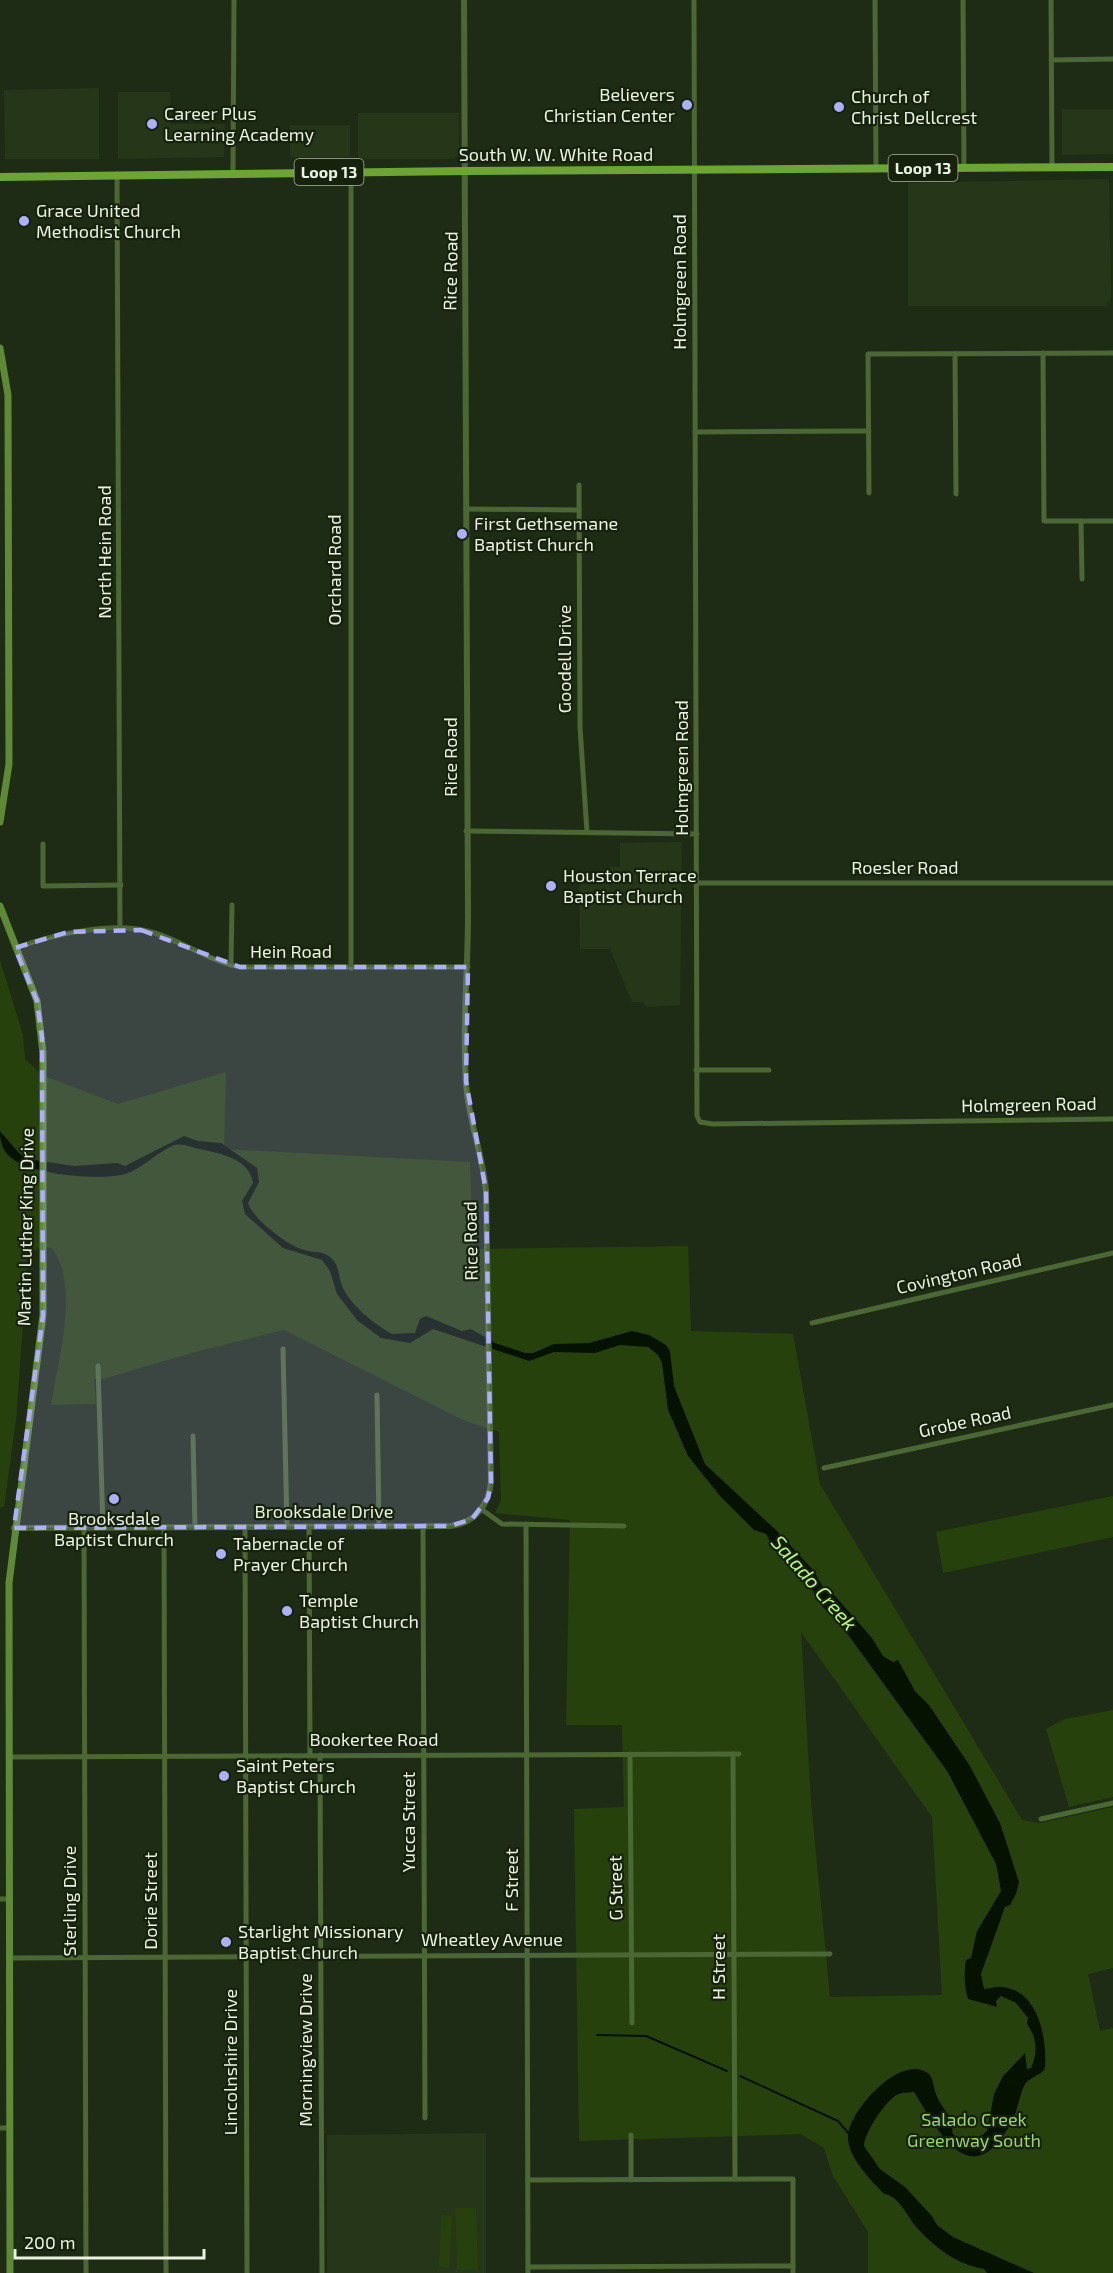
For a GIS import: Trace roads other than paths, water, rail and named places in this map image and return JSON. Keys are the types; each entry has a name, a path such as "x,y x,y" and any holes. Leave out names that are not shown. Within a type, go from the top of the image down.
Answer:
{"main road":[{"name":"South W. W. White Road","path":"0,177 117,174 1113,167"},
{"path":"0,348 8,395 4,782 0,822"},
{"name":"Martin Luther King Drive","path":"0,906 37,1002 43,1060 43,1315 14,1528 9,1583 10,2273"}],"street":[{"path":"233,173 234,0"},
{"name":"Rice Road","path":"464,0 468,967 466,1081 470,1118 485,1179 490,1491 481,1509"},
{"name":"Holmgreen Road","path":"694,0 696,1112 700,1122 707,1124 1113,1119"},
{"path":"875,0 876,169"},
{"path":"963,0 964,168"},
{"path":"1051,0 1052,168"},
{"path":"1051,60 1113,59"},
{"name":"Orchard Road","path":"351,172 351,968"},
{"name":"North Hein Road","path":"117,174 120,930"},
{"path":"1043,353 1044,521 1113,521"},
{"path":"869,493 868,354 1113,353"},
{"path":"956,354 956,494"},
{"path":"695,432 869,431"},
{"name":"Goodell Drive","path":"579,485 580,727 587,832"},
{"path":"466,509 579,510"},
{"path":"1081,521 1082,579"},
{"path":"466,831 697,834"},
{"path":"43,844 43,886 121,885"},
{"name":"Roesler Road","path":"697,883 1113,883"},
{"path":"231,965 232,905"},
{"name":"Hein Road","path":"15,948 68,932 120,930 156,933 231,965 248,968 468,967"},
{"path":"696,1070 769,1070"},
{"name":"Covington Road","path":"812,1323 1113,1253"},
{"path":"283,1349 287,1527"},
{"path":"98,1366 103,1528"},
{"path":"376,1395 379,1527"},
{"name":"Grobe Road","path":"824,1468 1113,1405"},
{"path":"193,1436 195,1528"},
{"path":"481,1509 502,1524 624,1526"},
{"name":"Brooksdale Drive","path":"14,1528 457,1526 466,1522 481,1509"},
{"name":"F Street","path":"526,1524 528,2270"},
{"name":"Lincolnshire Drive","path":"245,1527 247,2273"},
{"path":"309,1527 310,1755"},
{"name":"Yucca Street","path":"423,1527 425,2118"},
{"name":"Sterling Drive","path":"84,1528 86,2273"},
{"name":"Dorie Street","path":"164,1528 166,2273"},
{"path":"0,1670 9,1670"},
{"name":"G Street","path":"630,1754 632,2023"},
{"name":"Bookertee Road","path":"9,1757 736,1754"},
{"name":"H Street","path":"735,2180 736,1754"},
{"name":"Morningview Drive","path":"320,1755 322,2273"},
{"path":"1041,1819 1113,1803"},
{"path":"0,1899 9,1899"},
{"name":"Wheatley Avenue","path":"10,1958 830,1954"},
{"path":"0,2128 10,2128"},
{"path":"631,2135 631,2180"},
{"path":"528,2180 793,2179 793,2270 528,2270"}],"water":[{"name":"Salado Creek","path":"0,1131 19,1153 28,1159 74,1166 117,1163 125,1166 184,1136 198,1141 221,1143 257,1168 259,1182 248,1203 256,1216 272,1231 297,1248 320,1252 330,1257 336,1264 342,1286 351,1301 371,1320 392,1334 415,1333 420,1319 426,1316 462,1331 471,1329 495,1343 525,1353 533,1353 554,1344 589,1343 632,1331 649,1335 666,1345 670,1351 674,1386 705,1464 778,1532 814,1571 823,1587 835,1596 872,1638 883,1656 893,1662 898,1660 915,1691 929,1705 970,1766 1000,1823 1019,1882 1010,1905 1005,1907 981,1974 984,1989 1003,1987 1016,1991 1033,2007 1042,2032 1045,2069 1026,2083 1012,2121 997,2143 983,2154 970,2156 957,2150 934,2125 914,2092 899,2094 888,2102 872,2125 864,2146 880,2169 905,2187 932,2216 937,2225 953,2237 1034,2273 987,2273 984,2269 964,2263 947,2254 916,2227 894,2198 884,2194 861,2168 851,2152 848,2136 857,2113 878,2088 904,2071 917,2069 930,2075 937,2098 952,2122 953,2134 962,2141 972,2143 987,2131 994,2094 1003,2076 1025,2053 1027,2069 1031,2068 1035,2056 1035,2040 1027,2024 1028,2018 1016,2003 1001,1996 996,2001 997,2007 968,1999 966,1990 966,1960 971,1958 977,1931 1001,1891 996,1864 947,1771 835,1617 819,1602 806,1578 777,1550 766,1534 754,1530 720,1496 688,1456 668,1410 662,1363 658,1355 648,1347 620,1345 595,1353 554,1352 529,1361 433,1329 410,1343 381,1338 358,1321 337,1294 330,1271 322,1260 283,1248 245,1214 242,1201 253,1183 251,1175 240,1162 215,1152 179,1144 166,1149 125,1174 99,1177 65,1175 18,1163 5,1151"}],"waterway":[{"path":"597,2035 646,2036 727,2071"},
{"path":"740,2076 838,2121 850,2135"}],"place":[{"name":"Believers Christian Center","path":"687,105"},
{"name":"Church of Christ Dellcrest","path":"839,107"},
{"name":"Career Plus Learning Academy","path":"152,124"},
{"name":"Grace United Methodist Church","path":"24,221"},
{"name":"First Gethsemane Baptist Church","path":"462,534"},
{"name":"Houston Terrace Baptist Church","path":"551,886"},
{"name":"Brooksdale Baptist Church","path":"114,1499"},
{"name":"Tabernacle of Prayer Church","path":"221,1554"},
{"name":"Temple Baptist Church","path":"287,1611"},
{"name":"Saint Peters Baptist Church","path":"224,1776"},
{"name":"Starlight Missionary Baptist Church","path":"226,1942"}],"park label":[{"name":"Salado Creek Greenway South","path":"974,2130"}]}
